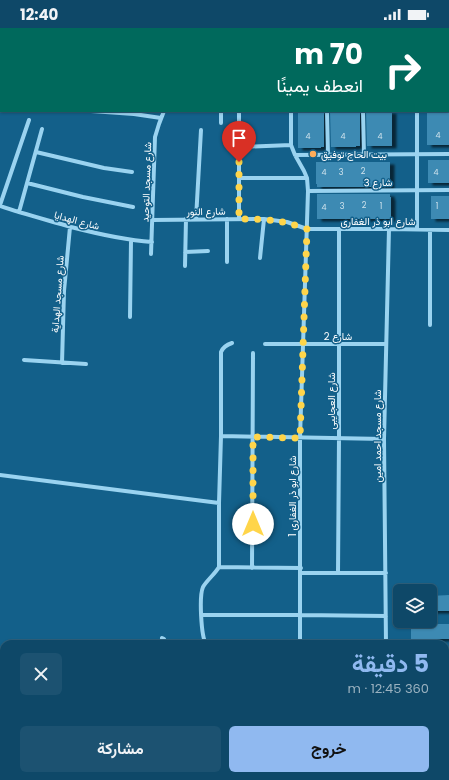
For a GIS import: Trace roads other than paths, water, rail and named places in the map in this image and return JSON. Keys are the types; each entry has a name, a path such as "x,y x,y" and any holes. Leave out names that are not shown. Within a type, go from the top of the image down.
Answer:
{"street":[{"path":"112,112 134,113 161,118"},
{"name":"شارع مسجد التوحيد","path":"151,254 155,137 164,112"},
{"path":"221,112 221,123"},
{"path":"239,112 239,219"},
{"name":"شارع ابو ذر الغفارى 1","path":"291,112 291,145 307,178 308,191 300,438 300,640"},
{"path":"327,112 328,155"},
{"path":"363,112 364,155"},
{"path":"416,229 417,112"},
{"path":"0,206 29,120"},
{"path":"19,212 42,129"},
{"path":"196,219 201,130"},
{"path":"239,147 291,145"},
{"path":"36,152 104,168 132,172"},
{"path":"295,155 449,154"},
{"path":"239,178 307,178"},
{"path":"27,183 83,197 133,207"},
{"name":"شارع 3","path":"308,191 449,190"},
{"name":"شارع الهدايا","path":"0,206 102,235 131,241 152,242"},
{"path":"185,266 186,219"},
{"path":"227,219 227,262"},
{"path":"260,258 264,219"},
{"name":"شارع النور","path":"152,220 264,219 287,222 307,229"},
{"name":"شارع مسجد الهداية","path":"62,363 64,291 70,227"},
{"name":"شارع ابو ذر الغفارى","path":"307,229 449,230"},
{"name":"شارع مسجد احمد امين","path":"386,640 384,439 389,229"},
{"name":"شارع العجايبى","path":"338,573 339,230"},
{"path":"430,230 430,325"},
{"path":"130,317 131,241"},
{"path":"185,252 208,252"},
{"path":"204,640 201,615 203,587 216,573 219,567 221,352 223,347 232,343"},
{"name":"شارع 2","path":"265,344 386,344"},
{"path":"252,568 253,354"},
{"path":"24,360 86,364"},
{"path":"221,436 384,439"},
{"path":"0,475 219,503"},
{"path":"219,567 338,573 386,573"},
{"path":"201,615 386,616"}],"place":[{"name":"بيت الحاج توفيق","path":"313,154"}]}
